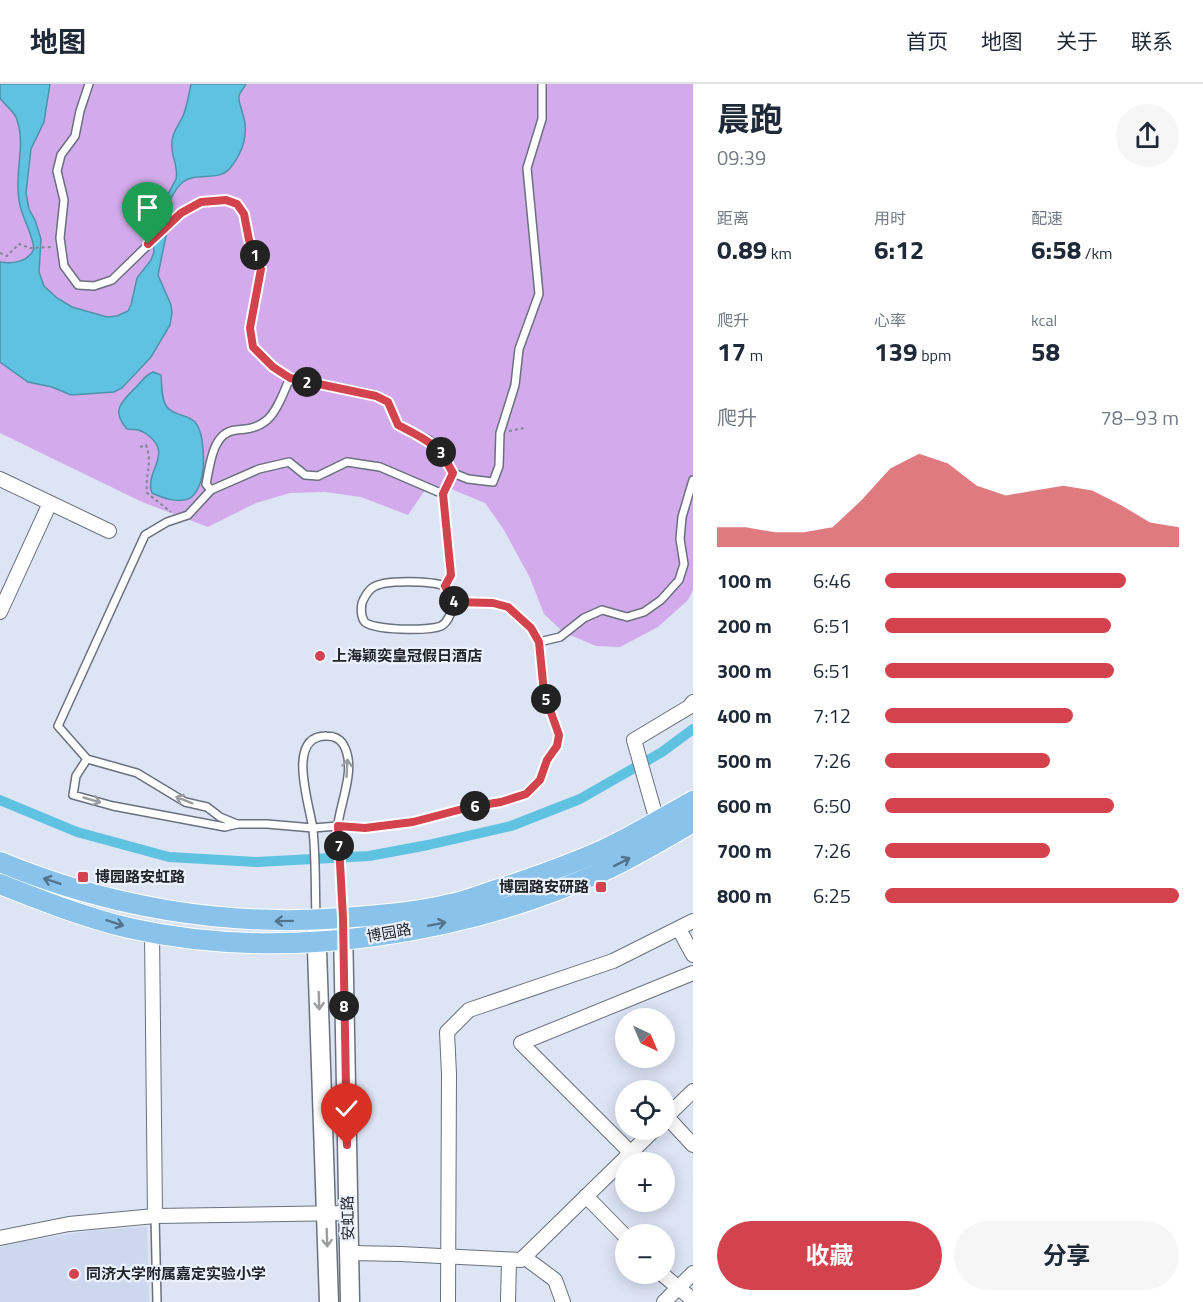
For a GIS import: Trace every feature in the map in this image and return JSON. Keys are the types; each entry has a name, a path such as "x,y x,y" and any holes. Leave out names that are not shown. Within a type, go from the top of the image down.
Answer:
{"main road":[{"name":"博园路","path":"0,862 88,892 169,911 231,919 316,920 407,913 453,904 558,869 606,848 693,801"},
{"name":"博园路","path":"0,884 117,924 152,932 197,939 277,944 343,941 450,922 516,904 610,868 693,822"},
{"name":"安虹路","path":"343,918 350,1302"},
{"name":"安虹路","path":"316,920 329,1302"}],"street":[{"path":"0,479 109,531"},
{"path":"0,612 50,503"},
{"path":"657,822 634,740 689,707 693,702"},
{"path":"448,1302 449,1074 447,1032 469,1010 613,961 693,921"},
{"path":"679,928 693,954"},
{"path":"152,932 155,1216"},
{"path":"630,1152 521,1043 693,974"},
{"path":"675,1109 693,1091"},
{"path":"675,1127 693,1145"},
{"path":"632,1152 644,1140"},
{"path":"349,1253 521,1260 615,1168"},
{"path":"586,1196 615,1226"},
{"path":"0,1238 69,1224 155,1216 348,1213"},
{"path":"524,1257 555,1280 563,1302"},
{"path":"508,1302 509,1260"},
{"path":"664,1302 693,1274"},
{"path":"675,1284 693,1300"}],"lane":[{"path":"89,84 75,136 62,155 57,171 64,200 60,238 64,266 78,285 94,286 112,280 181,213 201,202 226,200 237,204 244,214 249,240 261,269 250,328 253,347 273,367 290,378 376,396 388,402 398,425 429,440 442,453 453,473 468,479 494,482 499,466 500,433 515,385 519,349 539,294 527,168 542,119 542,84"},
{"path":"211,490 206,484 214,448 221,437 232,430 253,429 268,418 290,378"},
{"path":"237,824 220,817 207,807 185,802 136,773 87,759 58,726 145,534 188,515 211,490 259,469 289,462 305,475 318,476 347,462 380,467 443,494"},
{"path":"445,586 451,575 443,494 453,473"},
{"path":"539,642 560,637 584,618 602,610 627,617 644,612 661,600 679,580 684,564 680,539 682,517 693,480"},
{"path":"409,582 437,583 445,586 454,602 442,625 430,628 377,628 363,620 361,609 364,597 373,587 409,582"},
{"path":"87,759 76,776 73,795 113,806 225,827 237,824 267,824 313,828 338,826 365,828 413,822 526,794 540,780 547,760 557,746 559,735 544,693 539,642 531,628 508,607 493,603 454,602"},
{"path":"316,920 313,828 303,786 303,764 306,747 314,740 325,736 336,737 342,743 348,758 347,783 338,826 343,918"},
{"path":"155,1216 158,1302"}],"path":[{"path":"0,253 7,256 19,244 30,249 44,249"},
{"path":"500,433 524,428"},
{"path":"140,447 146,445 151,459 146,479 147,493 170,509 174,520"}],"shaded area":[{"path":"0,84 693,84 693,590 688,600 658,627 620,647 596,646 563,632 544,614 530,578 504,530 485,503 451,489 425,490 408,515 361,497 325,492 290,493 256,503 208,527 142,502 0,433"},
{"name":"同济大学附属嘉定实验小学","path":"147,1227 149,1302 0,1302 0,1247 89,1231"}],"water":[{"path":"0,84 50,84 44,122 31,149 26,193 29,209 41,239 39,272 44,286 57,298 72,307 107,317 128,311 137,278 151,260 154,252 151,227 176,179 172,138 184,112 191,84 246,84 239,98 245,122 245,135 242,149 235,161 226,172 220,175 195,177 179,185 162,219 167,231 158,275 171,305 170,325 151,357 122,388 114,392 71,395 52,387 28,382 0,362 0,262 20,261 28,257 34,249 19,200 20,140 17,120 0,98"},
{"path":"153,372 161,375 163,396 167,407 195,422 202,439 204,463 202,475 195,494 188,499 174,500 152,493 152,478 158,457 156,443 143,432 127,429 119,416 124,400 148,374"}],"waterway":[{"path":"0,800 77,832 169,857 257,862 369,856 511,826 580,799 662,752 693,729"}],"place":[{"name":"上海颖奕皇冠假日酒店","path":"320,656"},
{"name":"博园路安虹路","path":"83,877"},
{"name":"博园路安研路","path":"601,887"},
{"name":"同济大学附属嘉定实验小学","path":"74,1274"}],"route":[{"path":"148,244 181,213 201,202 226,200 237,204 244,214 249,240 261,269 250,328 253,347 273,367 290,378 376,396 388,402 398,425 429,440 442,453 453,473 443,494 451,575 445,586 454,602 493,603 508,607 531,628 539,642 544,693 559,735 557,746 547,760 540,780 526,794 413,822 365,828 338,826 343,918 347,1145"}]}
